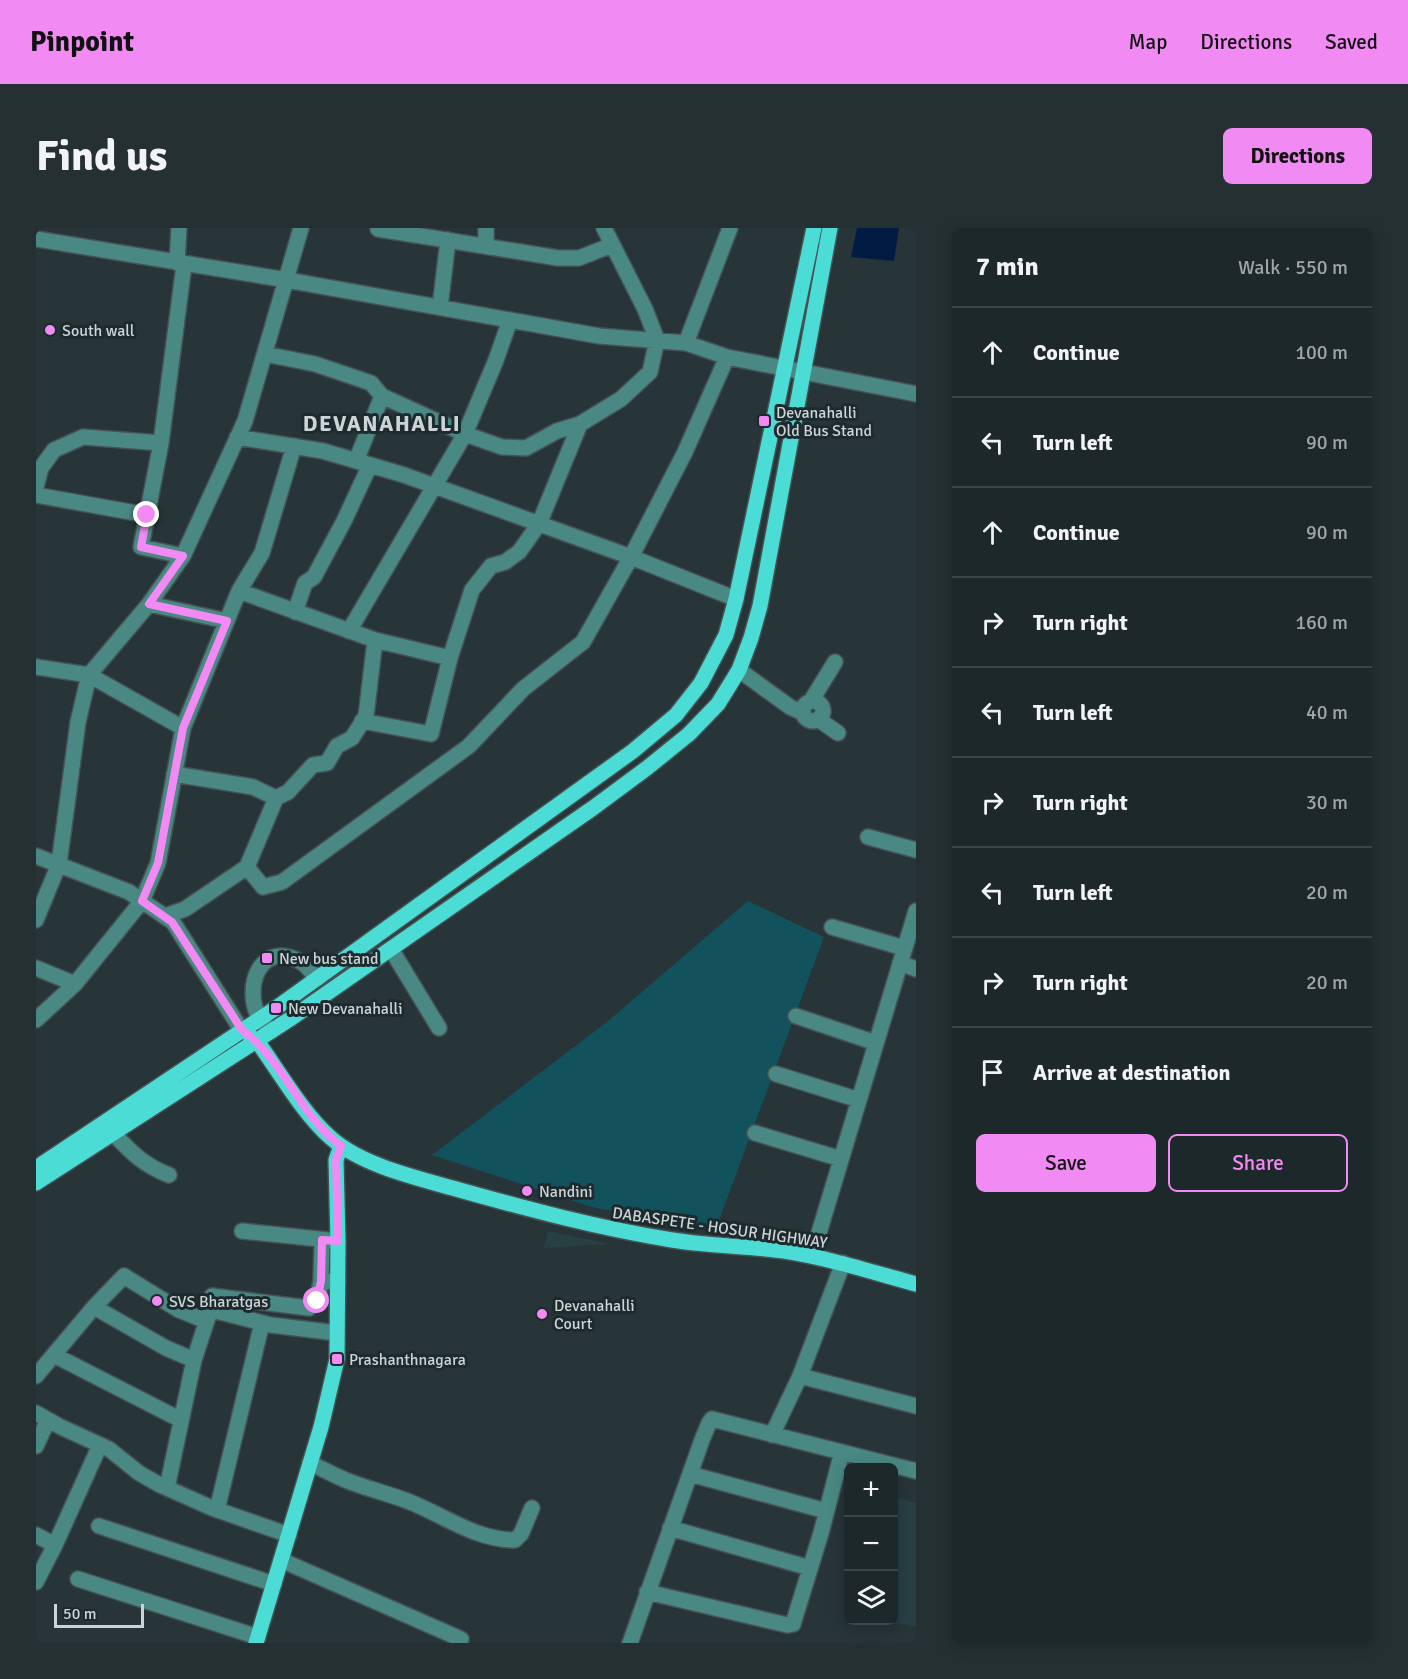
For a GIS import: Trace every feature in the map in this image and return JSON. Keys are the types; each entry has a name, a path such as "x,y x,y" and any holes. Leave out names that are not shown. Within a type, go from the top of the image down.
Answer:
{"main road":[{"path":"36,1168 317,978 569,799 633,752 676,715 701,682 726,635 736,599 814,228"},
{"path":"36,1183 272,1031 593,808 688,734 718,704 739,670 760,606 830,228"},
{"name":"DABASPETE - HOSUR HIGHWAY","path":"242,1030 257,1041 316,1123 341,1146 376,1164 543,1214 593,1226 674,1241 812,1256 916,1284"},
{"path":"257,1640 321,1427 337,1359 336,1160 341,1146"}],"street":[{"path":"179,228 181,264 161,443 141,547 183,556"},
{"path":"36,920 58,864 78,722 89,675 149,604 183,556 244,422 301,228"},
{"path":"378,228 378,230 558,258 579,258 612,245"},
{"path":"486,228 486,246"},
{"path":"265,354 315,364 371,383 382,396 465,434 502,447 526,448 556,431 580,424 621,399 650,372 657,340 645,309 604,228"},
{"path":"686,343 730,228"},
{"path":"36,239 287,280 599,336 686,343 727,357 916,394"},
{"path":"440,307 448,240"},
{"path":"349,631 465,434 510,320"},
{"path":"247,867 263,887 282,882 470,746 523,689 583,642 686,452 727,357"},
{"path":"295,612 305,583 314,577 344,521 382,396"},
{"path":"362,721 431,734 450,658 472,590 491,566 505,562 519,552 539,524 580,424"},
{"path":"36,487 41,468 54,450 83,437 161,443"},
{"path":"237,437 323,451 363,463 631,557 736,599"},
{"path":"36,1020 75,984 142,901 158,863 183,728 239,591 262,553 294,446"},
{"path":"36,495 147,515"},
{"path":"239,591 375,640 450,658"},
{"path":"149,604 227,621"},
{"path":"165,916 185,909 247,867 276,798 288,792 313,765 327,763 337,746 352,738 366,716 375,640"},
{"path":"835,662 807,707 809,720 818,719 838,733"},
{"path":"36,668 89,675 183,728"},
{"path":"739,670 790,707 807,707"},
{"path":"174,774 253,788 276,798"},
{"path":"868,837 916,850"},
{"path":"36,856 129,892 165,916 172,922 242,1030"},
{"path":"812,1256 916,911"},
{"path":"832,927 904,948"},
{"path":"391,949 439,1028"},
{"path":"272,1031 259,1019 252,995 256,970 268,958 283,956 302,962 317,978"},
{"path":"900,963 916,969"},
{"path":"36,968 75,984"},
{"path":"796,1016 876,1043"},
{"path":"776,1074 859,1100"},
{"path":"112,1132 141,1161 169,1175"},
{"path":"755,1133 841,1159"},
{"path":"242,1231 338,1241"},
{"path":"212,1296 309,1308 317,1301 321,1281 322,1240"},
{"path":"772,1435 800,1376 843,1263"},
{"path":"36,1376 124,1276 179,1310 206,1321"},
{"path":"321,1281 338,1282"},
{"path":"94,1308 166,1348 194,1360"},
{"path":"166,1488 194,1360 209,1314 216,1311 262,1323 337,1333"},
{"path":"217,1510 262,1323"},
{"path":"54,1355 181,1420"},
{"path":"800,1376 916,1406"},
{"path":"36,1446 42,1416 109,1449 139,1473 166,1488 217,1510 288,1535"},
{"path":"630,1643 670,1528 712,1419 916,1471"},
{"path":"36,1582 56,1545 100,1445"},
{"path":"647,1592 787,1625 793,1624 842,1452"},
{"path":"310,1463 348,1481 408,1501 465,1529 486,1536 515,1540 521,1534 532,1508"},
{"path":"690,1474 826,1511"},
{"path":"99,1526 274,1584"},
{"path":"670,1528 810,1568"},
{"path":"36,1535 56,1545"},
{"path":"281,1560 461,1639"},
{"path":"78,1579 257,1640"}],"shaded area":[{"path":"857,228 899,228 894,261 851,257"},
{"path":"748,901 824,937 715,1231 592,1207 432,1155 607,1022"},
{"path":"548,1231 610,1244 544,1248"},
{"path":"898,1498 916,1503 916,1627 898,1624"}],"place":[{"name":"South wall","path":"50,330"},
{"name":"Devanahalli Old Bus Stand","path":"764,421"},
{"name":"New bus stand","path":"267,958"},
{"name":"New Devanahalli","path":"276,1008"},
{"name":"Nandini","path":"527,1191"},
{"name":"SVS Bharatgas","path":"157,1301"},
{"name":"Devanahalli Court","path":"542,1314"},
{"name":"Prashanthnagara","path":"337,1359"}],"district":[{"name":"DEVANAHALLI","path":"382,423"}],"route":[{"path":"147,515 141,547 183,556 149,604 227,621 183,728 158,863 142,901 172,922 242,1030 257,1041 316,1123 341,1146 336,1160 338,1241 322,1240 321,1281 317,1301"}]}
